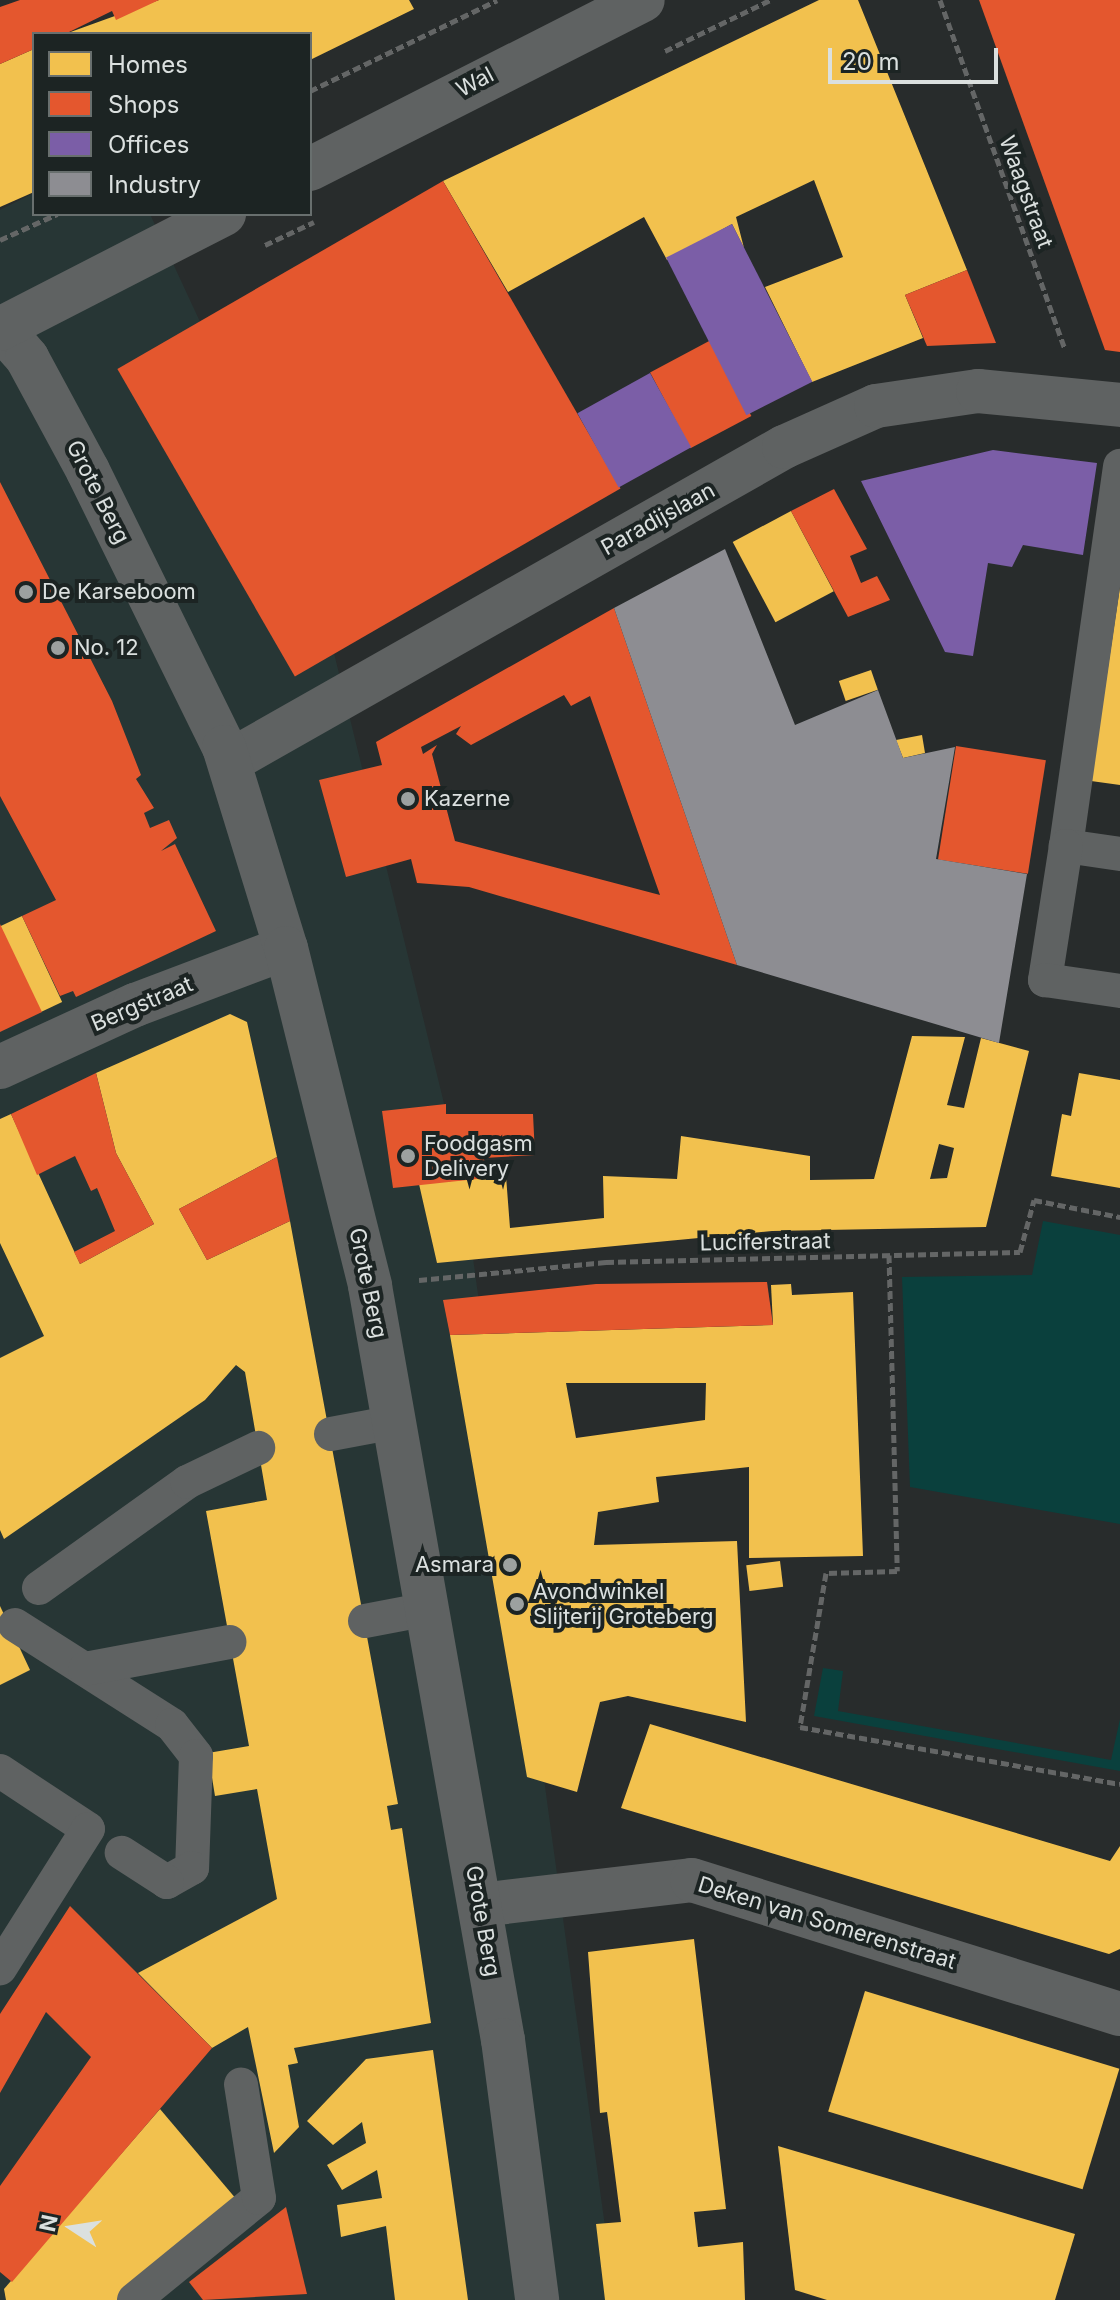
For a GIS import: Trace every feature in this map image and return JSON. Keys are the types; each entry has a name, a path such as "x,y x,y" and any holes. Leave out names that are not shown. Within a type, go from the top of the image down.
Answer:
{"street":[{"name":"Wal","path":"312,168 623,4"},
{"path":"0,328 220,216"},
{"name":"Grote Berg","path":"0,328 27,358 96,486 230,761 286,948 370,1286 480,1905 537,2300"},
{"name":"Paradijslaan","path":"230,761 784,447 876,406 978,391 1120,405"},
{"name":"Bergstraat","path":"0,1067 135,1005 286,948"},
{"name":"Deken van Somerenstraat","path":"480,1905 692,1880 1120,2014"}],"lane":[{"path":"1119,485 1045,980 1120,991"},
{"path":"1066,846 1120,854"},
{"path":"331,1434 395,1422"},
{"path":"39,1588 187,1482 258,1448"},
{"path":"365,1621 428,1609"},
{"path":"15,1625 172,1725 196,1756 192,1868 167,1882 122,1853"},
{"path":"85,1669 229,1642"},
{"path":"0,1771 88,1829 0,1968"},
{"path":"134,2300 259,2198 241,2084"}],"path":[{"path":"312,90 497,0"},
{"name":"Waagstraat","path":"940,0 1069,359 1063,397"},
{"path":"0,240 53,216"},
{"name":"Luciferstraat","path":"370,1286 606,1262 1020,1252 1034,1200 1120,1217"},
{"path":"889,1255 897,1571 826,1573 800,1727 1120,1784"}],"shaded area":[{"path":"32,194 32,216 151,216 312,563 462,1177 615,2300 0,2300 0,210"},
{"path":"1043,1221 1120,1235 1120,1524 910,1487 902,1277 1032,1275"},
{"path":"823,1668 843,1671 838,1711 1111,1760 1120,1719 1120,1771 814,1716"}],"building: Homes":[{"path":"159,0 409,0 414,9 312,59 312,32 71,32"},
{"path":"819,0 858,0 967,270 905,295 923,338 812,382 765,287 843,257 814,180 736,217 744,248 732,224 667,260 644,217 508,292 443,181"},
{"path":"32,50 32,193 0,207 0,64"},
{"path":"791,511 834,591 775,622 733,542"},
{"path":"1120,587 1120,785 1091,781"},
{"path":"871,670 878,690 846,701 839,681"},
{"path":"922,735 925,753 903,758 896,740"},
{"path":"22,916 62,1002 40,1012 0,926"},
{"path":"230,1014 247,1022 277,1157 179,1209 207,1260 290,1221 398,1804 387,1806 391,1830 402,1828 431,2023 294,2048 298,2063 288,2065 299,2127 274,2153 248,2027 212,2048 138,1973 277,1899 257,1789 215,1796 208,1753 249,1746 206,1511 267,1500 245,1372 236,1365 205,1400 4,1539 0,1530 0,1358 44,1336 0,1243 0,1119 11,1114 80,1264 154,1224 116,1153 96,1073"},
{"path":"912,1036 965,1037 947,1105 964,1108 981,1038 1029,1051 986,1227 772,1231 437,1263 419,1184 506,1176 510,1228 604,1218 603,1176 677,1179 681,1136 810,1156 810,1180 874,1179","holes":["939,1144 954,1148 947,1178 930,1179"]},
{"path":"1079,1073 1120,1080 1120,1188 1051,1176 1062,1114 1071,1116"},
{"path":"791,1284 792,1295 853,1292 863,1556 749,1558 749,1467 656,1477 659,1502 598,1512 594,1545 737,1541 746,1722 628,1696 600,1702 577,1792 527,1777 450,1335 773,1325 771,1285","holes":["566,1383 706,1383 705,1420 576,1438"]},
{"path":"780,1561 783,1587 749,1591 746,1565"},
{"path":"0,1606 30,1670 0,1685"},
{"path":"650,1724 1110,1861 1120,1846 1120,1949 1109,1954 621,1808"},
{"path":"694,1939 726,2209 694,2212 698,2247 743,2242 745,2300 605,2300 596,2224 621,2222 607,2112 600,2113 588,1952"},
{"path":"865,1991 1119,2069 1083,2189 828,2111"},
{"path":"433,2050 468,2300 395,2300 386,2226 341,2237 337,2205 382,2198 377,2170 342,2190 327,2165 366,2143 362,2122 333,2145 307,2121 366,2059"},
{"path":"160,2109 237,2200 119,2300 6,2300 4,2289"},
{"path":"778,2146 1075,2234 1055,2300 827,2300 795,2290"}],"building: Shops":[{"path":"20,0 159,0 116,20 112,11 69,32 32,32 32,50 0,64 0,7"},
{"path":"979,0 1120,0 1120,352 1105,350"},
{"path":"443,181 620,488 295,676 117,369"},
{"path":"967,270 996,343 927,346 905,295"},
{"path":"711,340 751,416 690,448 650,372"},
{"path":"0,482 112,701 141,775 136,779 154,808 144,813 150,828 169,820 177,838 161,851 175,844 216,931 76,997 73,991 60,996 22,916 56,900 0,796"},
{"path":"834,489 867,549 850,556 861,583 877,576 890,600 848,617 791,511"},
{"path":"614,608 737,965 469,887 417,883 411,859 346,877 319,780 382,765 376,742","holes":["564,695 571,706 590,696 660,895 455,841 432,754 437,745 423,754 421,747 461,726 456,734 471,745"]},
{"path":"956,746 1046,760 1028,874 938,860"},
{"path":"0,924 42,1012 0,1032"},
{"path":"96,1073 116,1153 154,1224 80,1264 74,1252 115,1231 97,1188 91,1191 75,1156 37,1175 11,1114"},
{"path":"446,1104 446,1114 533,1114 535,1155 484,1158 486,1178 393,1188 382,1111"},
{"path":"277,1157 290,1221 207,1260 179,1209"},
{"path":"767,1282 773,1325 450,1335 443,1300 596,1284"},
{"path":"70,1906 212,2048 12,2282 0,2272 0,2186 91,2057 46,2012 0,2093 0,2014"},
{"path":"286,2207 307,2294 203,2300 189,2282"}],"building: Offices":[{"path":"732,224 812,382 746,415 666,258"},
{"path":"650,373 691,447 619,488 577,413"},
{"path":"993,450 1097,463 1083,555 1023,545 1012,567 988,563 973,656 945,652 861,481"}],"building: Industry":[{"path":"725,549 795,725 878,690 903,758 955,747 936,859 1027,874 999,1043 737,965 614,608"}],"place":[{"name":"De Karseboom","path":"26,592"},
{"name":"No. 12","path":"58,648"},
{"name":"Kazerne","path":"408,799"},
{"name":"Foodgasm Delivery","path":"408,1156"},
{"name":"Asmara","path":"510,1565"},
{"name":"Avondwinkel Slijterij Groteberg","path":"517,1604"}]}
